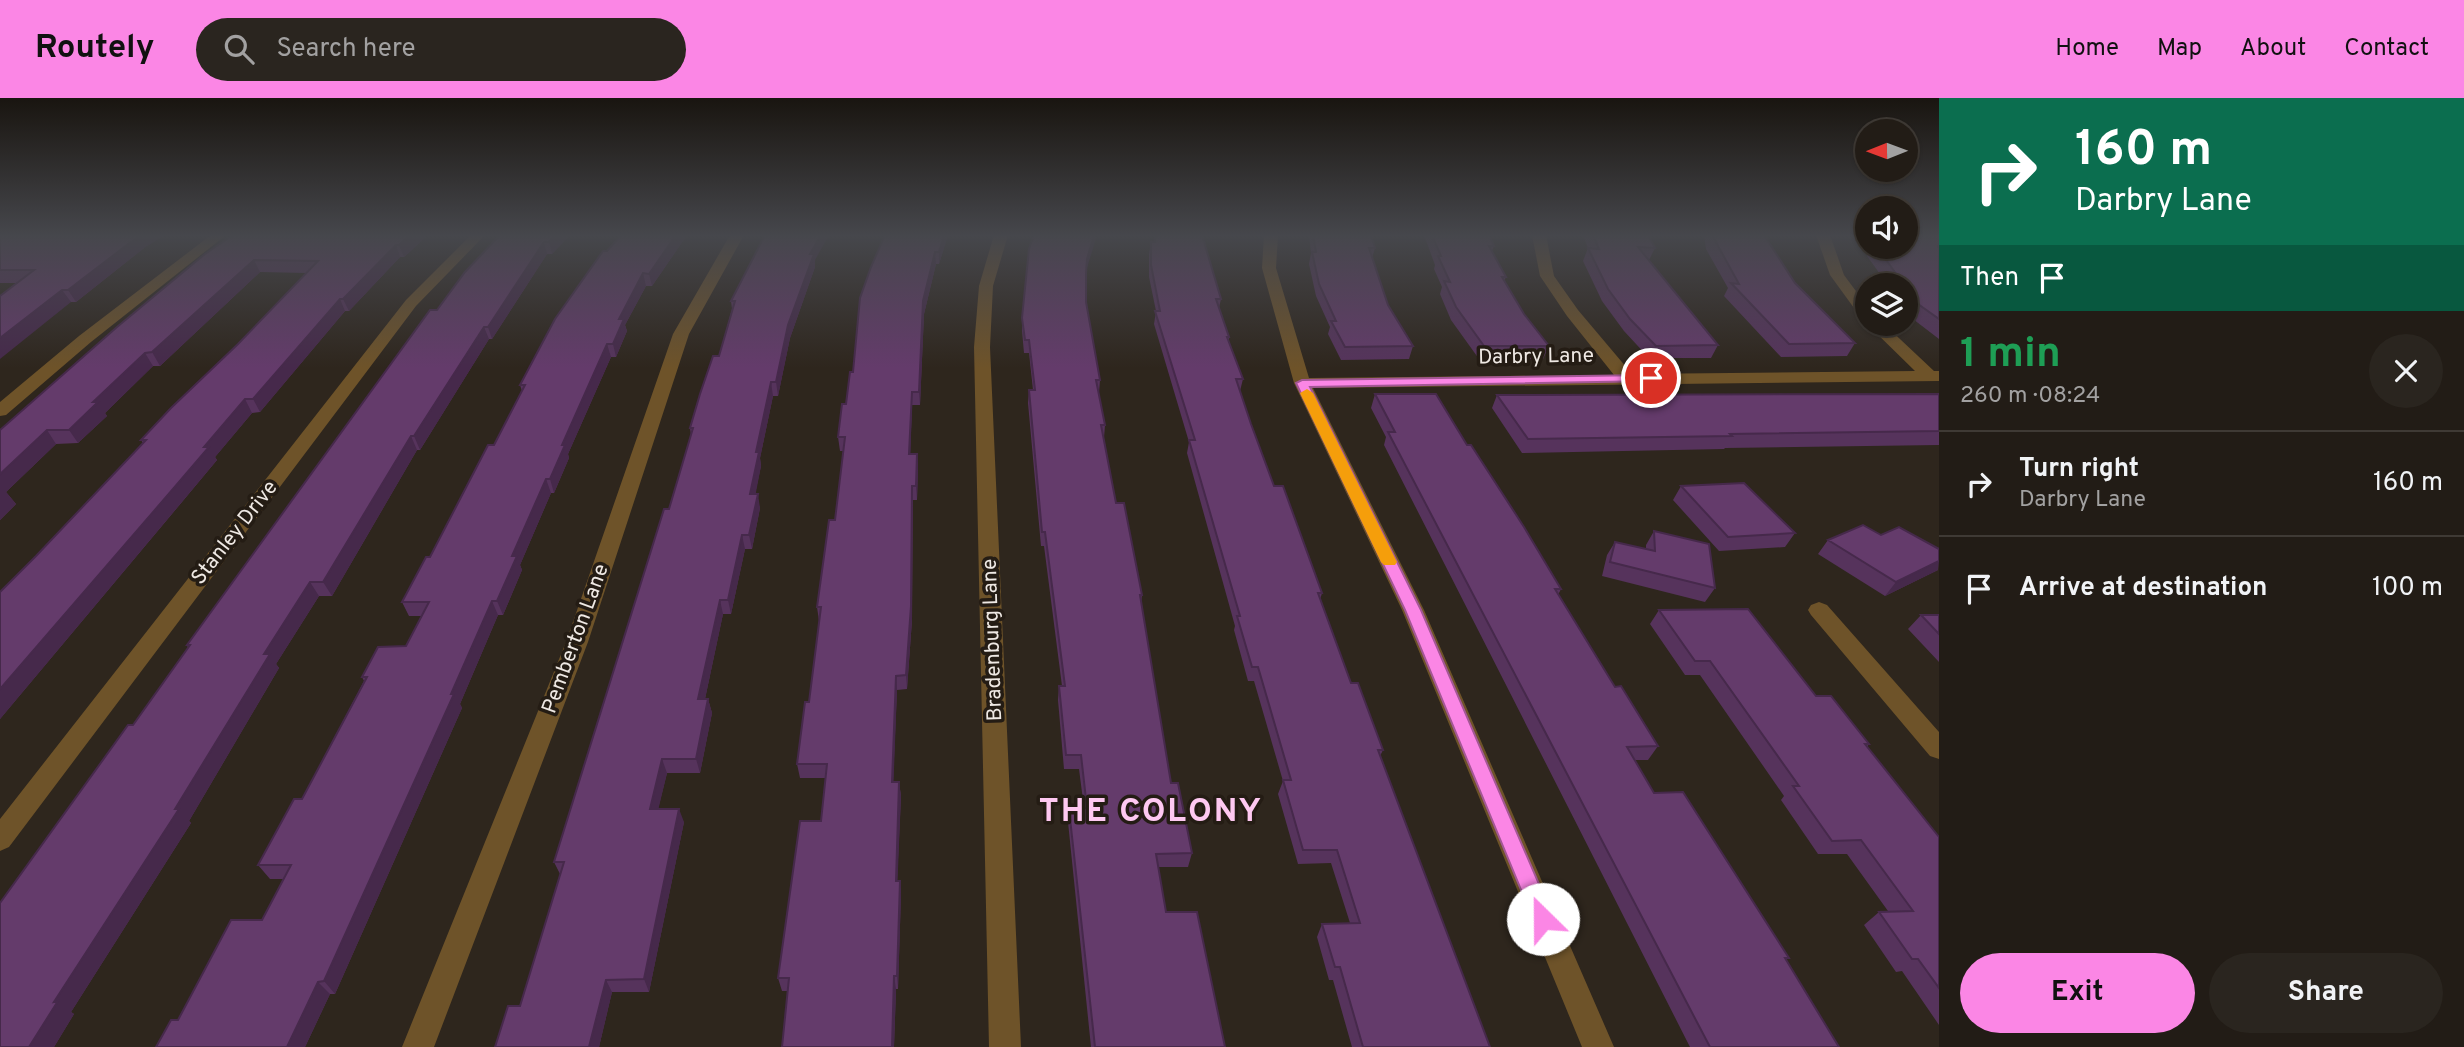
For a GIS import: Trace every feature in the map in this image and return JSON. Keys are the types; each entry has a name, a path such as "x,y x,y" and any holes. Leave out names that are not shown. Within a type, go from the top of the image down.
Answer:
{"street":[{"path":"0,411 85,339 162,279"},
{"name":"Stanley Drive","path":"0,839 411,303 434,279"},
{"name":"Pemberton Lane","path":"418,1047 577,642 681,334 711,279"},
{"name":"Bradenburg Lane","path":"988,279 982,347 1000,823 1005,1047"},
{"path":"1272,279 1302,383 1413,610 1598,1047"},
{"path":"1549,279 1572,313 1627,379"},
{"path":"1840,279 1855,300"},
{"path":"1889,336 1935,376"},
{"name":"Darbry Lane","path":"1302,383 1935,376"},
{"path":"1819,610 1939,749"}],"building":[{"path":"22,279 82,279 68,290 62,290 0,338 0,296"},
{"path":"175,279 233,279 152,352 145,353 93,402 98,402 69,430 47,430 0,474 0,430"},
{"path":"300,279 362,279 340,299 253,399 245,399 204,447 209,447 0,689 0,592 146,440 141,440 171,408"},
{"path":"460,279 519,279 488,327 484,327 414,436 411,436 323,582 310,582 264,654 270,654 175,809 179,809 54,1002 58,1001 29,1047 0,1047 0,903 128,725 133,725 190,645 187,645 430,310 437,310"},
{"path":"583,279 640,279 619,319 624,319 613,344 607,344 562,445 565,445 550,479 546,479 512,556 517,556 497,601 492,601 451,694 454,694 324,981 318,982 287,1047 156,1047 171,1020 178,1020 231,920 262,920 291,865 258,865 294,799 302,799 367,677 362,677 378,647 406,646 429,602 402,602 426,557 430,557 488,445 494,445 525,385 520,385 555,319"},
{"path":"742,279 805,279 788,325 776,382 771,382 756,452 759,452 750,494 758,494 749,535 742,535 728,600 720,600 698,699 708,699 696,759 662,759 650,809 679,809 644,979 606,980 589,1047 495,1047 508,1006 520,1006 564,862 554,862 664,509 669,509 700,394 713,356 719,356 735,301 731,301"},
{"path":"867,279 928,279 923,301 919,392 912,392 909,454 917,454 916,486 912,486 911,606 906,675 896,676 892,782 899,782 896,881 900,881 892,1047 782,1047 789,978 778,978 800,821 821,821 827,764 797,764 805,702 809,702 821,607 817,607 829,520 835,520 845,437 838,437 842,404 846,404 850,372 853,372 860,298"},
{"path":"1026,279 1086,279 1086,302 1100,380 1096,380 1105,425 1101,425 1116,503 1124,503 1142,595 1171,783 1178,783 1192,853 1156,854 1166,912 1197,912 1225,1047 1095,1047 1069,809 1087,808 1081,755 1066,755 1059,686 1065,686 1045,532 1042,532 1029,390 1035,390 1029,340 1025,340 1022,318"},
{"path":"1154,279 1215,279 1221,299 1216,299 1243,379 1236,379 1251,424 1274,486 1283,486 1351,683 1358,683 1383,750 1378,750 1490,1047 1363,1047 1340,967 1335,967 1322,924 1360,923 1337,850 1303,850 1283,780 1291,780 1258,667 1252,667 1237,616 1240,616 1189,440 1195,440 1155,311 1160,311"},
{"path":"1318,279 1379,279 1388,305 1413,346 1345,347 1331,321 1336,321"},
{"path":"1449,279 1503,279 1524,314 1549,346 1484,346 1456,307 1444,281 1450,282"},
{"path":"1603,279 1664,279 1718,345 1656,346 1630,319"},
{"path":"1736,279 1793,279 1855,343 1789,344 1731,283 1739,284"},
{"path":"1918,279 1939,279 1939,319 1918,304"},
{"path":"1375,394 1436,394 1467,445 1471,445 1524,527 1561,589 1555,589 1615,687 1621,686 1658,746 1627,747 1654,793 1683,792 1789,958 1785,958 1839,1047 1710,1047 1388,432 1395,432"},
{"path":"1939,394 1939,431 1528,439 1497,395"},
{"path":"1744,483 1795,533 1728,537 1681,486"},
{"path":"1863,525 1881,535 1899,527 1939,549 1939,561 1896,582 1828,540"},
{"path":"1654,531 1709,544 1715,588 1610,562 1615,542 1655,551"},
{"path":"1748,609 1816,696 1831,696 1869,744 1865,744 1939,837 1939,988 1918,959 1912,959 1879,912 1913,911 1861,840 1832,841 1793,786 1799,786 1710,661 1695,661 1659,610"},
{"path":"1921,615 1939,615 1939,634"}],"slow traffic":[{"path":"1307,393 1389,562"}],"district":[{"name":"THE COLONY","path":"1151,813"}],"route":[{"path":"1543,919 1413,610 1302,383 1651,378"}]}
